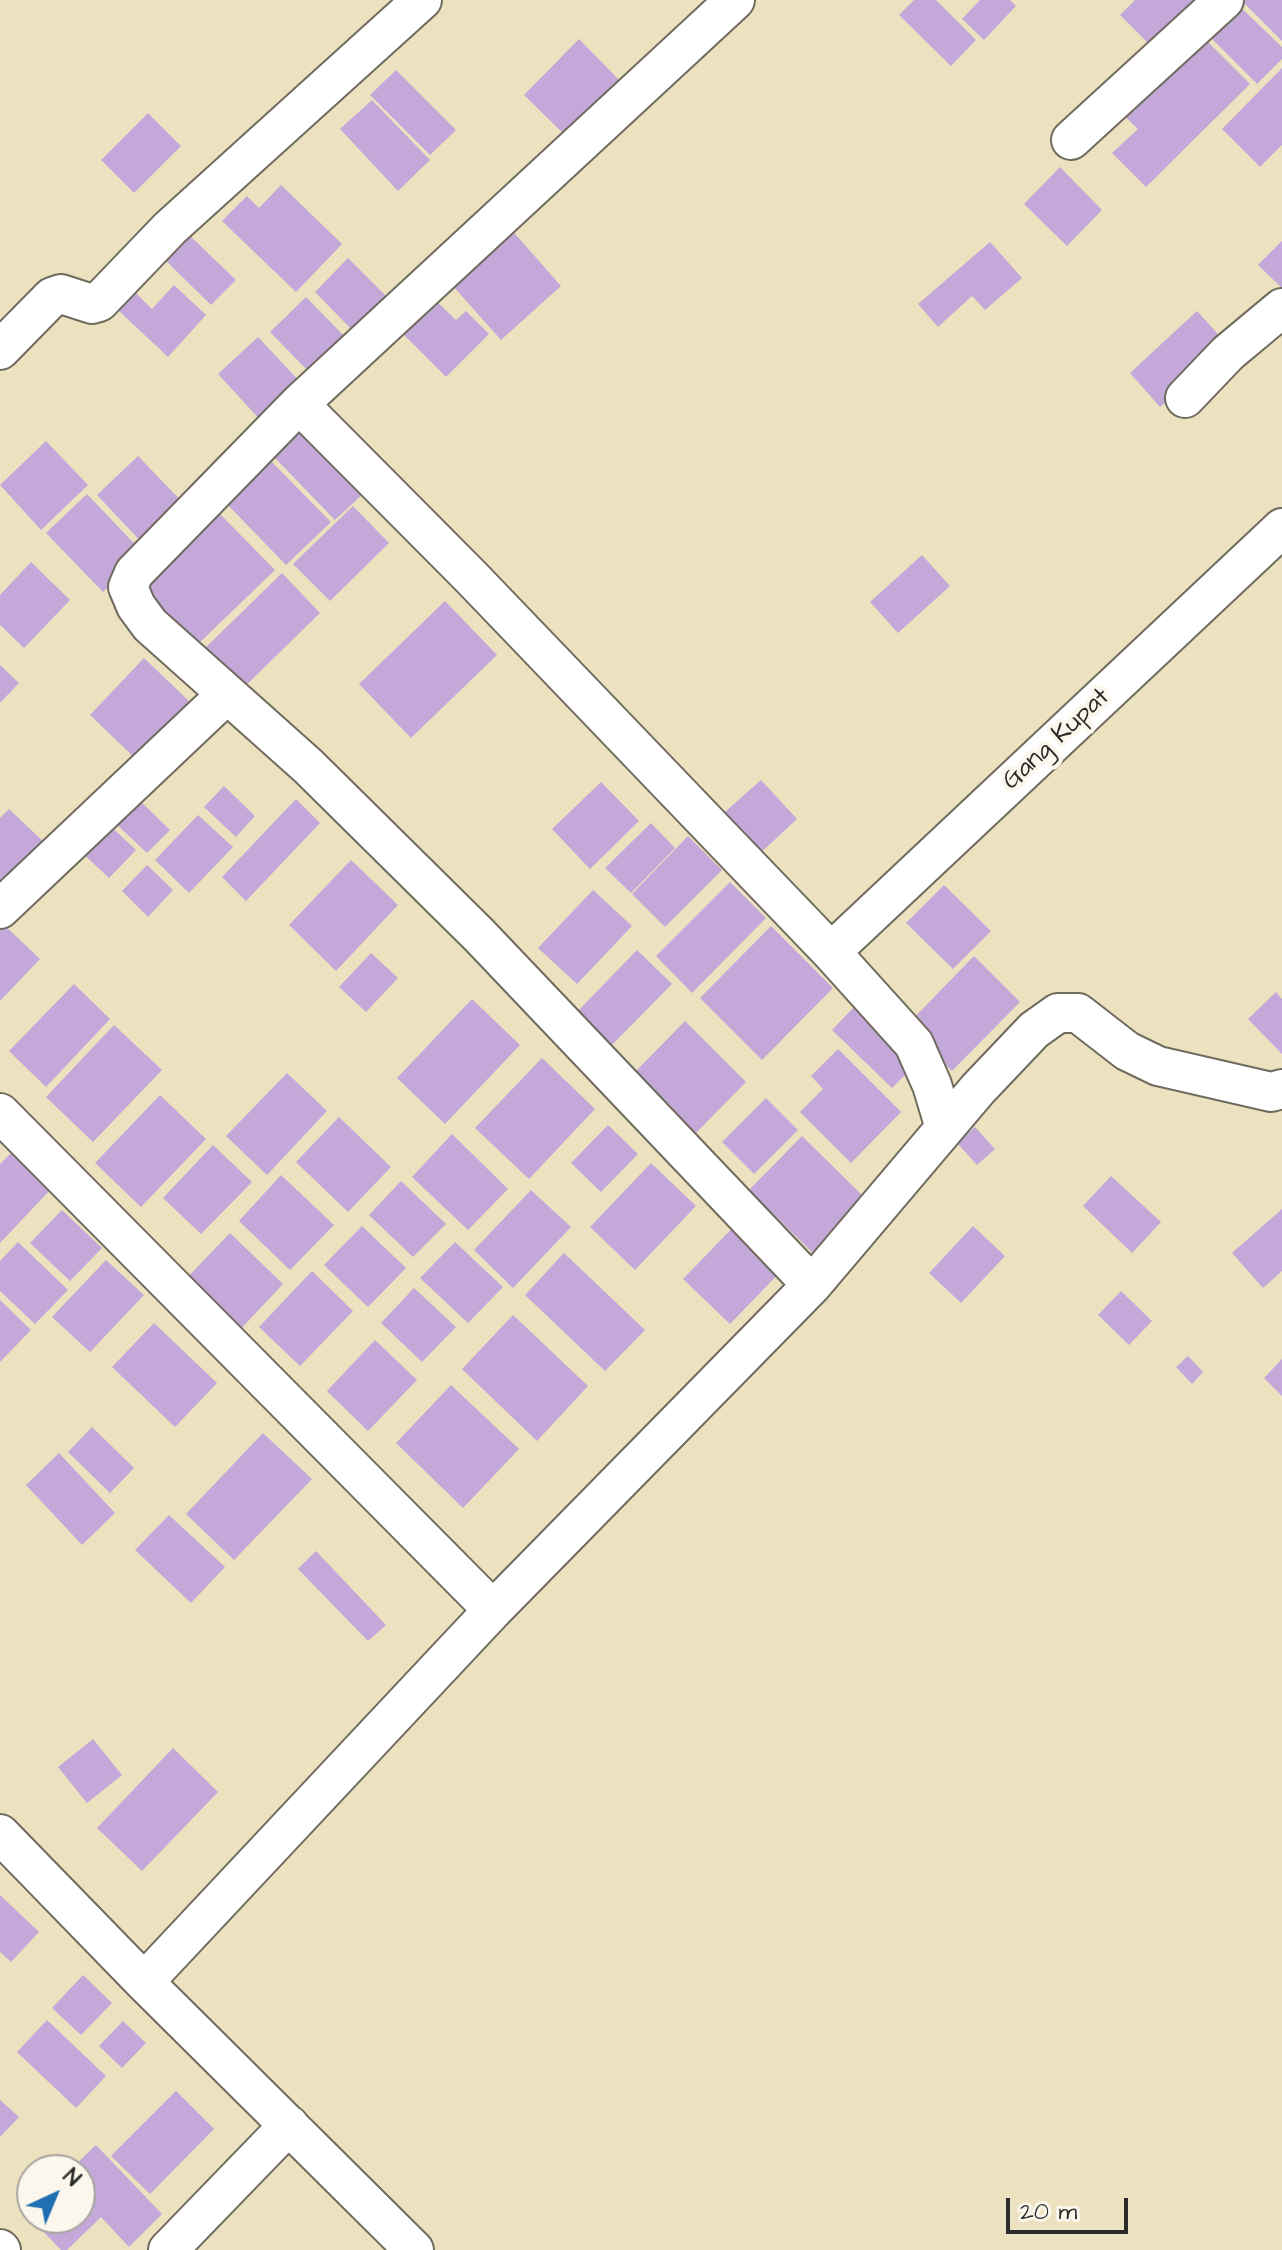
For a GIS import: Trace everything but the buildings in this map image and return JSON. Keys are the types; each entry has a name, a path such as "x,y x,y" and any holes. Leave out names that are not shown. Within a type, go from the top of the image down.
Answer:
{"street":[{"path":"0,350 52,297 61,294 92,304 99,302 170,228 422,0"},
{"path":"735,0 299,404 134,573 128,587 136,606 150,625 308,766 479,935 812,1285"},
{"path":"1071,140 1224,0"},
{"path":"1185,398 1228,353 1282,308"},
{"path":"299,404 471,577 831,952 914,1044 932,1085 945,1128"},
{"name":"Gang Kupat","path":"831,952 1282,528"},
{"path":"0,909 227,694"},
{"path":"144,1982 493,1610 812,1285 945,1128 1034,1030 1058,1013 1078,1013 1127,1051 1158,1066 1276,1090"},
{"path":"0,1113 493,1610"},
{"path":"0,1834 414,2250"},
{"path":"168,2250 289,2125"}]}
